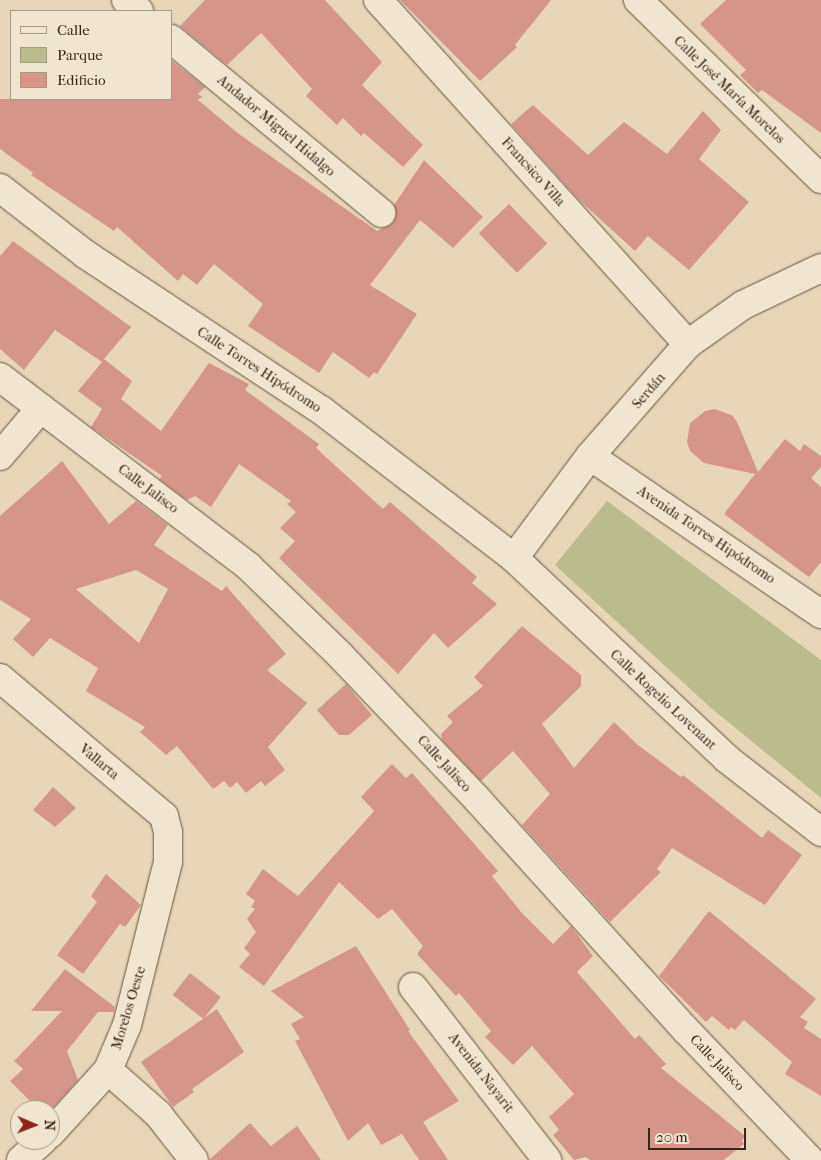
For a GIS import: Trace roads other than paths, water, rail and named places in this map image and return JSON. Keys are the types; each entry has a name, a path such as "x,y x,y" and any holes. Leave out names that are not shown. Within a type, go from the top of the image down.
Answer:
{"street":[{"path":"126,0 138,10"},
{"name":"Francsico Villa","path":"378,0 688,344"},
{"name":"Calle José María Morelos","path":"638,0 821,180"},
{"name":"Andador Miguel Hidalgo","path":"172,40 382,213"},
{"name":"Calle Torres Hipódromo","path":"0,188 85,254 321,410 514,558"},
{"name":"Serdán","path":"514,558 590,456 688,344 743,305 821,268"},
{"name":"Calle Jalisco","path":"0,377 249,568 339,654 477,799 686,1030 810,1160"},
{"path":"0,456 41,408"},
{"name":"Avenida Torres Hipódromo","path":"590,456 821,614"},
{"name":"Calle Rogelio Lovenant","path":"514,558 727,759 821,832"},
{"name":"Vallarta","path":"0,678 164,816 168,832 168,862"},
{"name":"Morelos Oeste","path":"60,1123 108,1070 127,1025 168,862"},
{"name":"Avenida Nayarit","path":"414,987 546,1160"},
{"path":"108,1070 158,1114 194,1160"},
{"path":"21,1160 32,1150"},
{"path":"0,1152 9,1160"}]}
